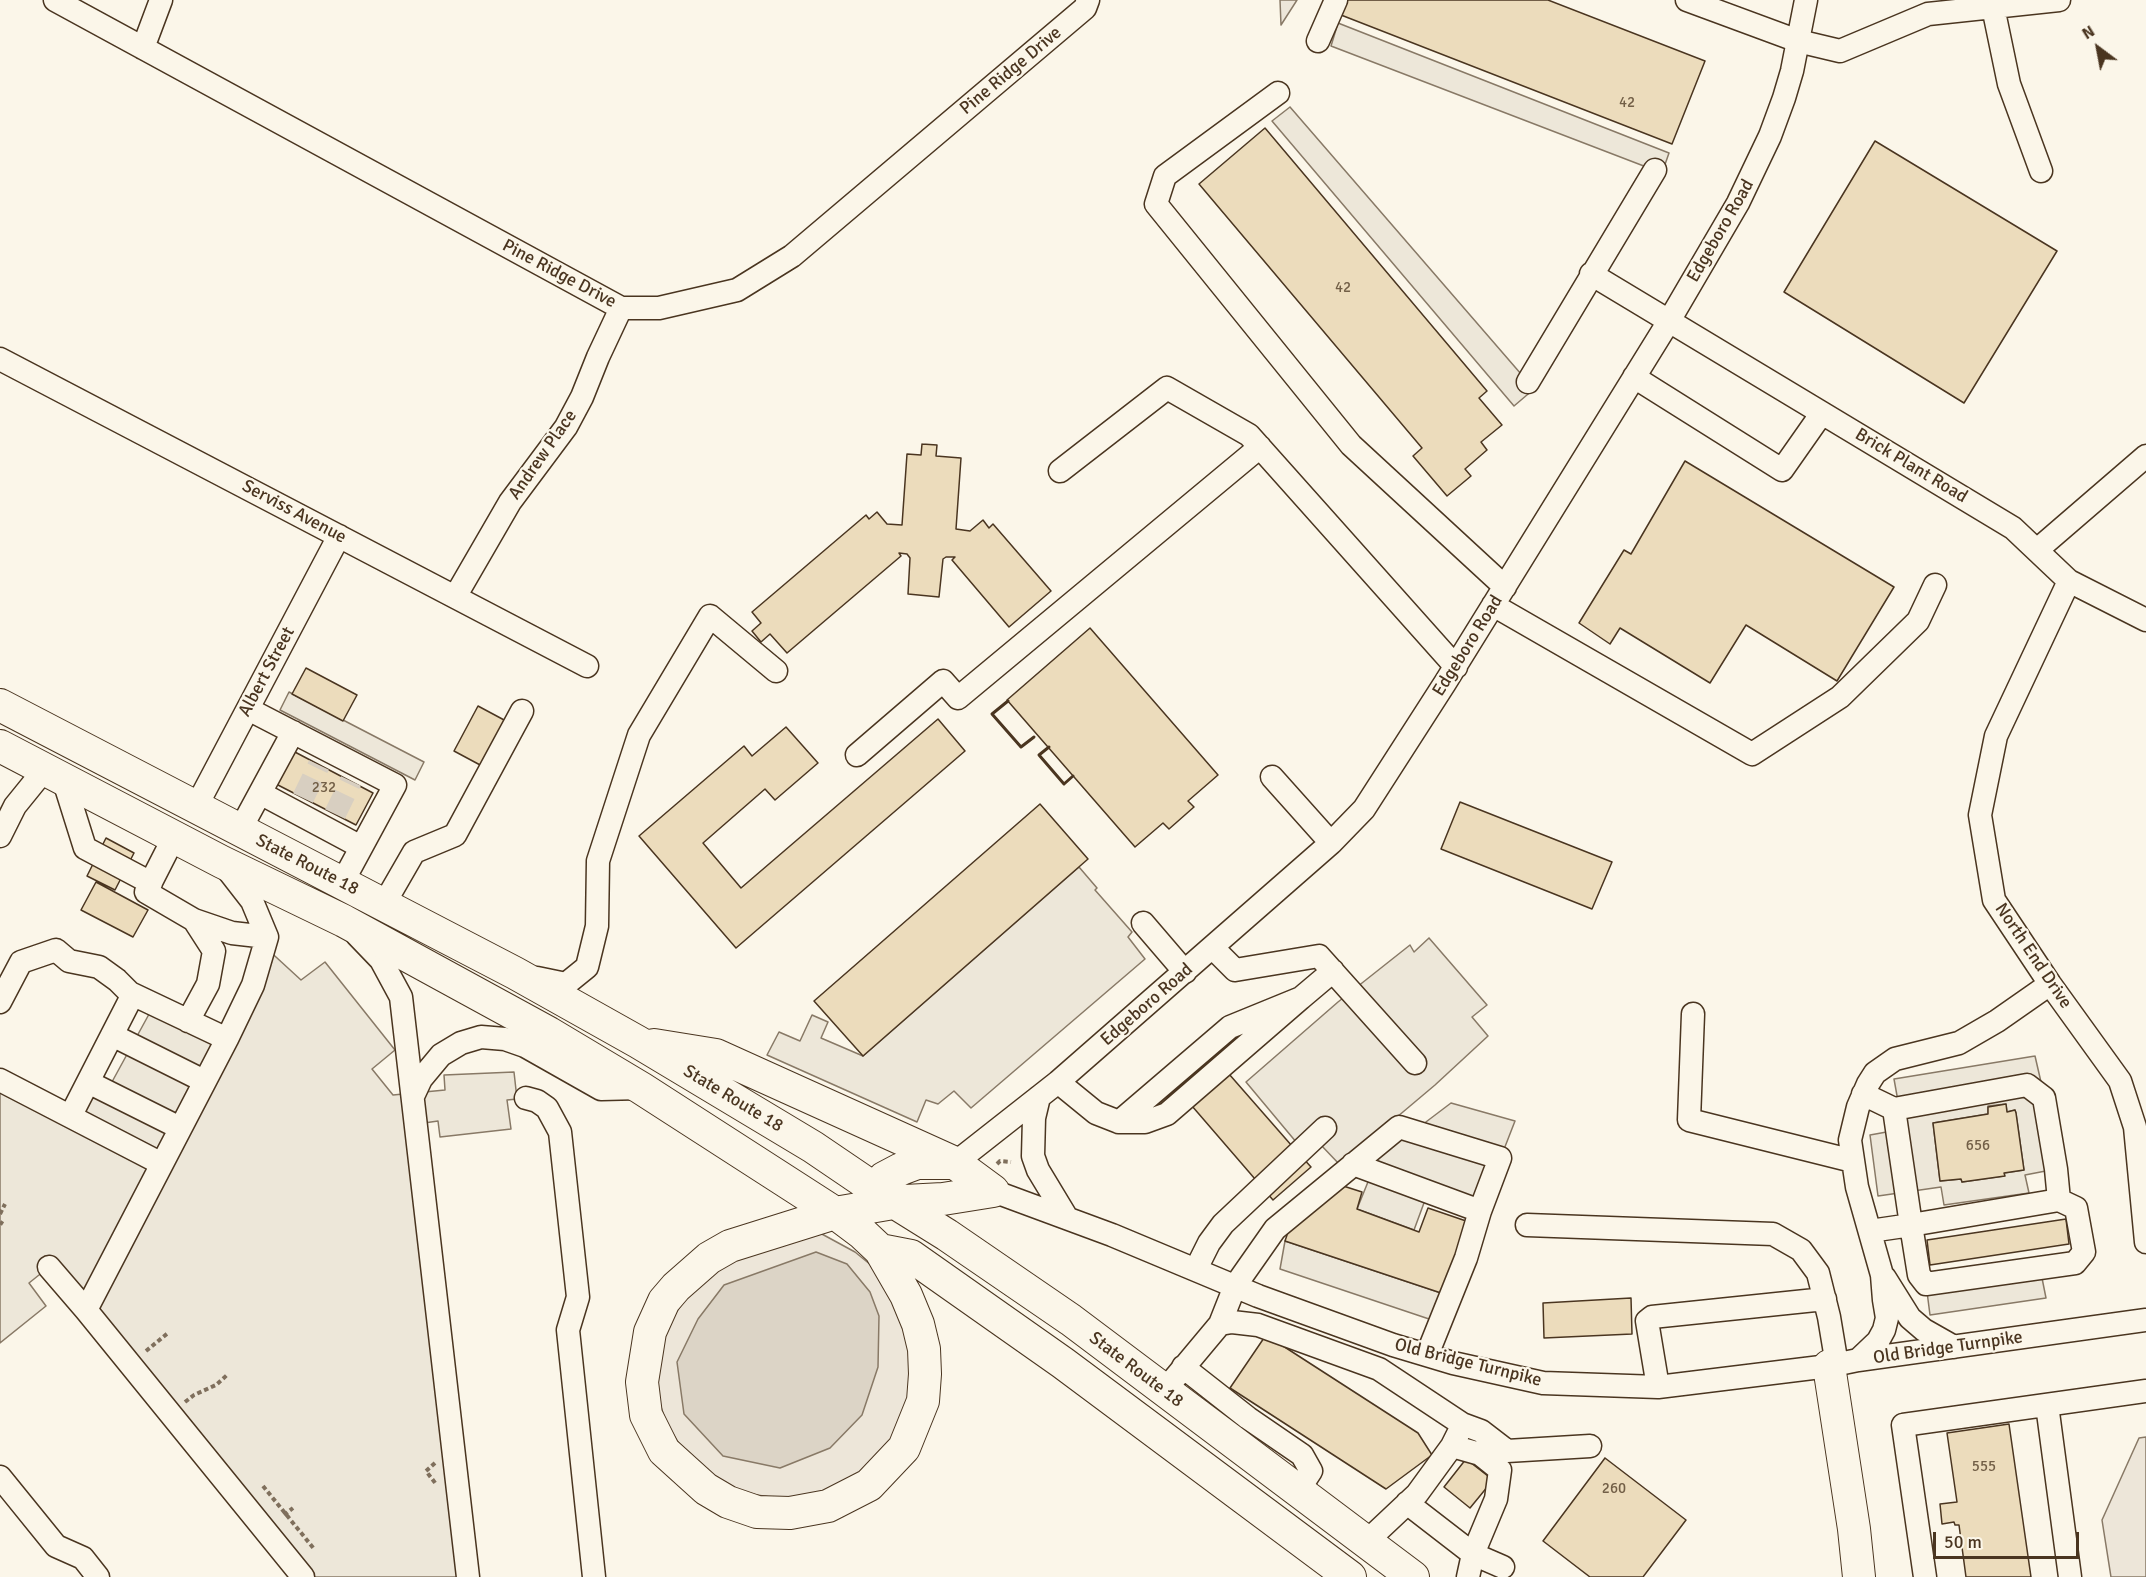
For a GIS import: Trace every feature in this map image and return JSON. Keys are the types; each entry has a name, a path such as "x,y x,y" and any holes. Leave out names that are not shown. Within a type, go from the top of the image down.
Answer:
{"highway":[{"name":"State Route 18","path":"0,705 515,973 638,1042 813,1147 911,1256 1064,1363 1350,1577"},
{"name":"State Route 18","path":"0,746 222,862 344,921 549,1033 641,1088 874,1214 947,1235 1071,1320 1174,1379 1298,1491 1413,1577"},
{"path":"638,1042 716,1054 994,1179"},
{"path":"874,1214 939,1182 949,1173 955,1163"},
{"path":"874,1214 918,1323 924,1349 923,1401 904,1448 868,1485 828,1506 790,1513 757,1512 728,1502 706,1489 664,1451 646,1415 642,1382 650,1332 664,1301 688,1274 709,1257 730,1246 942,1198 994,1179"},
{"path":"1842,1364 1859,1577"}],"street":[{"name":"Pine Ridge Drive","path":"55,0 621,308 659,308 737,290 792,256 1085,8 1088,0"},
{"path":"143,48 161,0"},
{"path":"1318,41 1336,0"},
{"path":"1687,0 1798,41 1840,51 1928,14 2059,0"},
{"name":"Edgeboro Road","path":"955,1163 1058,1082 1213,948 1331,843 1364,809 1456,667 1669,321 1738,203 1755,171 1784,98 1806,0"},
{"path":"1993,7 2009,84 2041,171"},
{"path":"1278,93 1165,176 1156,204 1352,445 1499,596 1752,754 1840,697 1918,621 1935,585"},
{"path":"1528,382 1655,170"},
{"name":"Brick Plant Road","path":"1591,274 2013,528 2069,581 2146,620"},
{"name":"Andrew Place","path":"455,597 510,502 566,427 582,397 621,308"},
{"name":"Serviss Avenue","path":"0,359 587,666"},
{"path":"1634,377 1782,470 1822,413"},
{"path":"1060,471 1167,388 1248,435 1456,667"},
{"path":"857,755 943,681 958,698 1260,447"},
{"path":"2037,550 2146,456"},
{"name":"Albert Street","path":"196,807 339,536"},
{"name":"North End Drive","path":"2069,581 1996,736 1980,814 1994,900 2050,984 2120,1081 2136,1107 2146,1130"},
{"path":"515,973 566,984 587,967 597,926 598,861 639,735 710,616 776,671"},
{"path":"248,709 293,732 323,757 355,774 395,785 342,883"},
{"path":"384,904 414,852 455,835 522,711"},
{"path":"240,830 293,732"},
{"path":"0,836 15,806 54,773 85,848 151,883"},
{"path":"1272,777 1331,843"},
{"path":"260,793 299,805 331,822 361,847"},
{"path":"174,837 146,892 194,920 232,933 267,937"},
{"path":"86,1310 253,985 267,937 252,901 222,862"},
{"path":"194,920 214,951"},
{"path":"344,921 381,960 401,997 414,1095 436,1316 468,1577"},
{"path":"1143,923 1185,972"},
{"path":"188,1021 208,984 214,951 232,933"},
{"path":"1213,948 1234,970 1326,963"},
{"path":"0,1002 21,962 56,950 69,961 99,967 130,993 227,1039"},
{"path":"1058,1082 1096,1113 1119,1122 1230,1027 1301,998 1326,963"},
{"path":"1326,963 1415,1063"},
{"path":"1527,1225 1773,1234 1801,1250 1818,1273 1842,1364 1878,1341 1887,1318 1882,1275 1857,1187 1850,1140 1858,1107 1868,1084 1875,1073 1895,1059 1959,1043 1997,1021 2050,984"},
{"path":"70,1115 130,1000 130,993"},
{"path":"1693,1014 1689,1120 1853,1161"},
{"path":"112,1035 204,1081"},
{"path":"414,1095 421,1079 441,1054 461,1043 481,1037 505,1039 525,1046 601,1089 641,1088"},
{"path":"0,1080 162,1164"},
{"name":"North End Drive","path":"2120,1081 2135,1127 2146,1242"},
{"path":"88,1082 180,1128"},
{"path":"1863,1094 1894,1109 2027,1085 2044,1098 2059,1200"},
{"path":"1039,1097 1034,1118 1033,1156 1038,1170 1067,1218"},
{"path":"526,1098 537,1101 547,1108 560,1132 578,1297 568,1330 594,1577"},
{"path":"1870,1231 1911,1225 2059,1200 2076,1208 2084,1252 2075,1263 1926,1284 1919,1275 1911,1225 1894,1109"},
{"path":"1174,1379 1220,1324 1235,1286 1275,1229 1399,1126 1500,1158 1480,1211 1466,1258 1427,1355"},
{"path":"1196,1269 1209,1243 1223,1224 1325,1128"},
{"path":"1353,1164 1480,1211"},
{"name":"Old Bridge Turnpike","path":"994,1179 1067,1218 1235,1286 1404,1348 1543,1383 1658,1387 1842,1364 2146,1320"},
{"path":"49,1267 303,1577"},
{"path":"1882,1275 1910,1318 1924,1330 1954,1347"},
{"path":"1658,1387 1647,1321 1652,1317 1825,1299"},
{"path":"1220,1324 1232,1322 1258,1325 1380,1369 1462,1424 1481,1431 1507,1451 1590,1446"},
{"path":"1394,1378 1404,1348"},
{"path":"1925,1577 1903,1425 2146,1391"},
{"path":"2047,1406 2070,1577"},
{"path":"1366,1542 1417,1494 1452,1446 1462,1424"},
{"path":"1452,1446 1480,1454 1500,1470 1496,1499 1473,1554 1468,1577"},
{"path":"0,1477 56,1546 83,1558 99,1577"},
{"path":"1407,1503 1473,1554 1503,1567"}],"path":[{"path":"994,1179 1000,1161 1011,1162"},
{"path":"0,1214 5,1204"},
{"path":"141,1356 168,1334"},
{"path":"182,1405 194,1395 216,1385 227,1375"},
{"path":"436,1463 426,1471 437,1485"},
{"path":"263,1486 315,1550"},
{"path":"277,1521 293,1508"}],"shaded area":[{"path":"1280,0 1297,0 1281,25"},
{"path":"1338,23 1669,153 1662,173 1331,46"},
{"path":"1290,107 1534,389 1514,406 1272,121"},
{"path":"289,692 424,762 415,780 280,710"},
{"path":"1079,867 1097,888 1095,890 1132,932 1128,937 1145,959 971,1108 954,1091 938,1104 926,1100 917,1122 767,1055 779,1032 800,1041 812,1015 828,1022 821,1038 863,1056"},
{"path":"1429,938 1487,1005 1472,1017 1488,1036 1435,1085 1340,1165 1320,1144 1307,1155 1246,1082 1338,1002 1410,945 1414,952"},
{"path":"264,946 301,980 325,962 395,1050 372,1069 393,1095 445,1090 444,1075 514,1072 517,1099 507,1100 511,1129 440,1137 438,1121 417,1124 468,1577 303,1577 49,1267 29,1283 46,1306 0,1343 0,1080 71,1115 92,1083 107,1091 154,1005 227,1039"},
{"path":"2035,1056 2047,1108 2056,1169 2025,1175 2029,1193 1944,1205 1941,1187 1878,1196 1870,1135 1903,1129 1894,1079","holes":["2006,1104 2007,1112 2015,1110 2016,1113 2024,1170 2004,1173 2004,1176 1962,1182 1961,1179 1940,1181 1933,1123 1988,1114 1988,1106"]},
{"path":"1451,1103 1515,1121 1480,1211 1428,1192 1414,1230 1357,1209 1372,1172 1353,1164 1414,1131"},
{"path":"820,1233 855,1252 877,1270 899,1296 918,1383 884,1455 836,1489 782,1499 751,1494 727,1485 701,1467 682,1449 666,1422 658,1398 655,1370 662,1339 677,1311 692,1290 717,1270 742,1257"},
{"path":"1285,1241 1444,1294 1435,1321 1280,1269"},
{"path":"816,1252 847,1264 870,1292 879,1316 878,1367 862,1415 830,1448 780,1468 723,1456 684,1414 677,1362 698,1319 724,1285"},
{"path":"2040,1268 2046,1298 1930,1315 1926,1284"},
{"path":"2146,1437 2146,1577 2111,1577 2102,1520 2139,1438"}],"building":[{"path":"1347,0 1548,0 1705,61 1672,144 1341,15"},
{"path":"1265,128 1487,391 1479,398 1502,425 1481,442 1487,450 1465,469 1471,476 1447,496 1413,456 1422,448 1199,184"},
{"path":"1875,141 2057,251 1964,403 1784,292"},
{"path":"922,444 937,445 936,456 961,458 956,529 970,531 983,520 989,528 993,524 1051,591 1009,627 952,560 955,557 943,559 939,597 908,594 910,558 907,554 899,553 901,556 787,653 770,634 761,642 752,631 761,623 752,612 866,515 869,519 877,512 887,524 902,525 907,454 921,455"},
{"path":"1685,461 1894,587 1837,681 1746,625 1710,683 1620,628 1610,644 1579,623 1624,550 1631,554"},
{"path":"1090,628 1218,775 1188,801 1194,807 1169,829 1163,823 1135,847 1007,700"},
{"path":"306,668 357,695 343,721 292,694"},
{"path":"478,706 506,721 482,766 454,751"},
{"path":"938,719 965,751 736,948 639,836 744,746 752,756 786,727 818,763 775,800 765,789 703,843 741,888"},
{"path":"293,751 373,793 356,825 276,784"},
{"path":"1460,802 1612,862 1592,909 1441,849"},
{"path":"1040,804 1088,859 863,1056 814,1001"},
{"path":"106,838 134,853 115,890 87,876"},
{"path":"96,882 148,910 133,937 81,910"},
{"path":"1229,1074 1292,1146 1255,1179 1192,1106"},
{"path":"2006,1104 2007,1112 2015,1110 2016,1113 2024,1170 2004,1173 2005,1176 1962,1182 1961,1179 1940,1181 1933,1123 1988,1114 1988,1107"},
{"path":"1292,1146 1311,1167 1273,1200 1255,1179"},
{"path":"1337,1184 1362,1192 1357,1209 1419,1232 1428,1208 1469,1222 1444,1294 1285,1241 1289,1229"},
{"path":"2066,1219 2069,1244 1930,1265 1927,1240"},
{"path":"1631,1298 1632,1334 1544,1338 1543,1303"},
{"path":"1266,1335 1418,1433 1432,1455 1386,1489 1230,1388"},
{"path":"2009,1424 2031,1577 1966,1577 1959,1525 1955,1525 1954,1522 1942,1524 1940,1504 1957,1502 1947,1433"},
{"path":"1605,1458 1686,1520 1643,1577 1590,1577 1543,1541"},
{"path":"1466,1459 1493,1480 1470,1508 1444,1487"}],"tunnel":[{"path":"303,798 319,765"},
{"path":"335,814 351,781"}],"wall":[{"path":"1008,701 992,714 1021,747 1034,737"},
{"path":"1049,747 1039,755 1064,784 1073,776"}]}
